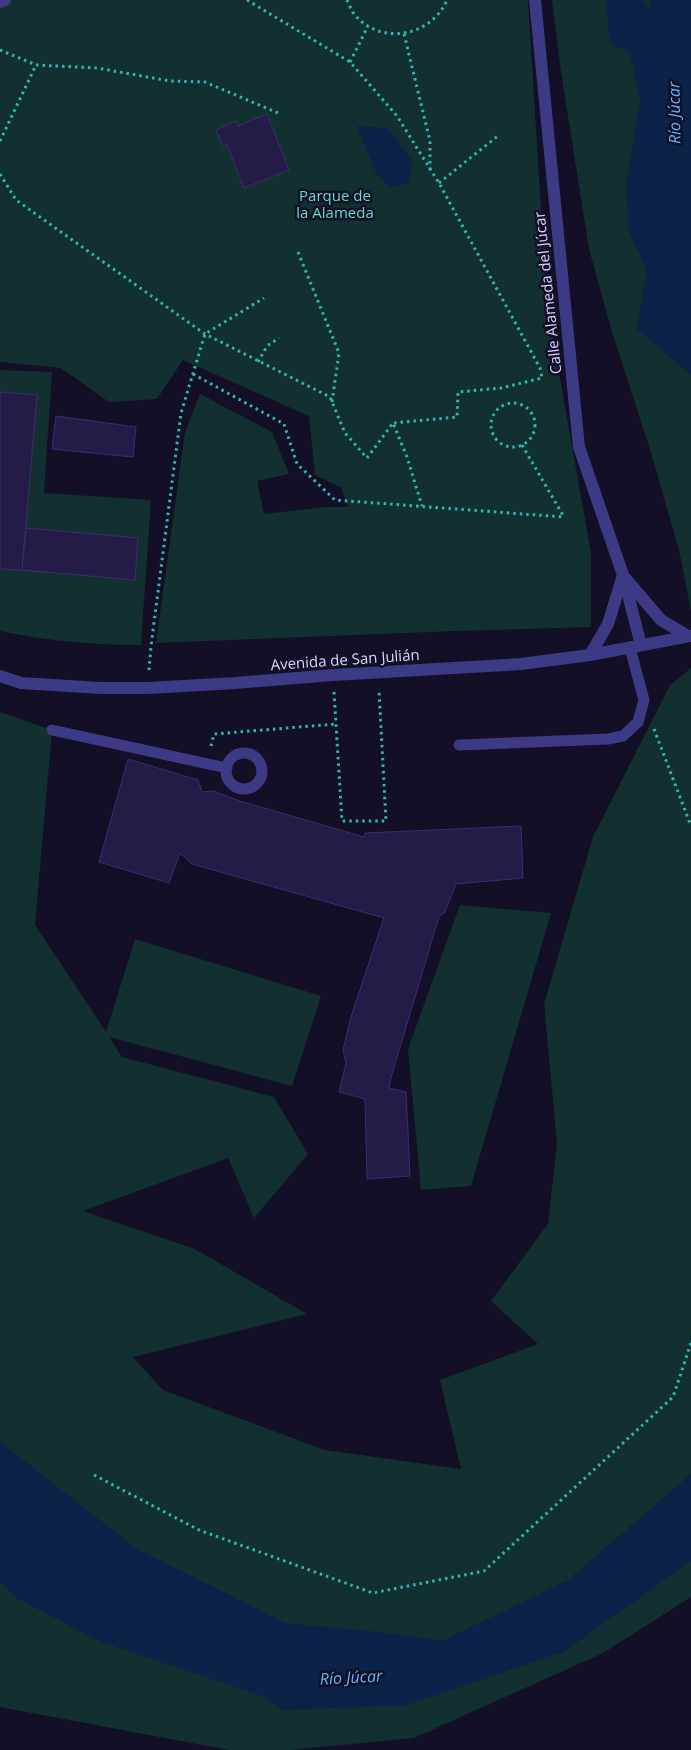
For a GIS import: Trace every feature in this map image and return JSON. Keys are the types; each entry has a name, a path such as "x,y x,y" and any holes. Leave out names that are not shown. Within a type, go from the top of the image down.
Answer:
{"street":[{"path":"0,2 5,0"},
{"name":"Calle Alameda del Júcar","path":"535,0 579,447 623,575 636,646"},
{"path":"590,654 608,624 623,575"},
{"name":"Calle Alameda del Júcar","path":"623,575 660,620 690,636"},
{"name":"Avenida de San Julián","path":"0,676 21,683 101,688 148,688 235,683 378,672 522,664 690,636"}],"lane":[{"path":"459,744 608,739 623,736 638,722 644,700 636,646"},
{"path":"52,730 227,768"}],"path":[{"path":"0,174 16,200 205,334 330,397 344,433 367,458 392,423 457,417 458,392 501,388 542,378 540,368 438,183 397,116 350,62 247,0"},
{"path":"347,0 354,14 368,26 385,33 404,34 421,29 436,17 447,0"},
{"path":"350,62 368,26"},
{"path":"404,34 430,141 430,172"},
{"path":"0,50 36,65 97,68 170,81 205,82 278,113"},
{"path":"0,142 36,65"},
{"path":"438,183 499,135"},
{"path":"298,252 339,353 332,403"},
{"path":"148,688 151,646 181,413 205,334 264,298"},
{"path":"258,362 267,346 279,338"},
{"path":"193,374 284,424 297,464 335,500 564,517 522,446"},
{"path":"516,403 529,409 533,416 535,422 532,436 522,446 515,448 501,444 491,432 491,417 502,406 516,403"},
{"path":"392,423 406,457 422,506"},
{"path":"333,675 342,821 386,821 378,672"},
{"path":"644,700 691,826"},
{"path":"227,733 336,724"},
{"path":"94,1476 199,1530 373,1593 484,1571 673,1397 691,1343"}],"green space":[{"name":"Parque de la Alameda","path":"528,0 547,305 591,553 591,627 156,643 185,432 200,394 272,432 289,474 257,481 264,514 327,507 348,507 341,488 315,475 309,416 183,360 157,399 109,402 61,368 0,362 0,1"},
{"path":"552,0 691,0 691,611 679,550 650,449 612,332 589,249 561,72"},
{"path":"0,370 52,372 44,493 151,500 141,645 70,642 0,631"},
{"path":"691,668 691,1597 603,1653 414,1738 290,1750 229,1750 0,1707 0,712 52,730 35,925 106,1032 135,939 321,996 292,1086 109,1037 122,1057 274,1097 308,1154 254,1218 228,1158 83,1211 195,1249 307,1314 133,1357 163,1390 325,1450 461,1469 440,1380 538,1344 491,1301 548,1224 557,1144 544,1004 593,837 670,685"},
{"path":"460,905 551,913 471,1186 421,1190 408,1049"}],"water":[{"path":"606,0 643,0 684,65 691,123 687,176 673,183 691,205 691,375 637,329 647,270 628,229 627,181 640,102 630,53 610,43"},
{"path":"357,126 388,128 412,161 409,182 391,188 376,173"},
{"path":"0,1442 137,1549 286,1623 378,1632 442,1641 568,1580 691,1474 691,1561 563,1652 406,1705 282,1710 268,1698 102,1642 18,1599 0,1582"}],"building":[{"path":"267,114 289,170 244,188 227,145 223,147 216,130 236,121 238,126"},
{"path":"0,392 37,395 22,570 0,569"},
{"path":"56,416 136,427 133,457 52,449"},
{"path":"26,528 138,538 135,580 22,570"},
{"path":"128,759 198,780 202,792 213,791 240,801 364,837 365,833 521,826 523,878 456,884 445,912 439,917 389,1088 406,1092 410,1176 367,1179 365,1099 339,1092 346,1063 343,1050 351,1017 384,918 192,864 180,853 169,883 99,862"}],"waterway":[{"name":"Río Júcar","path":"674,0 671,139 691,224"}]}
